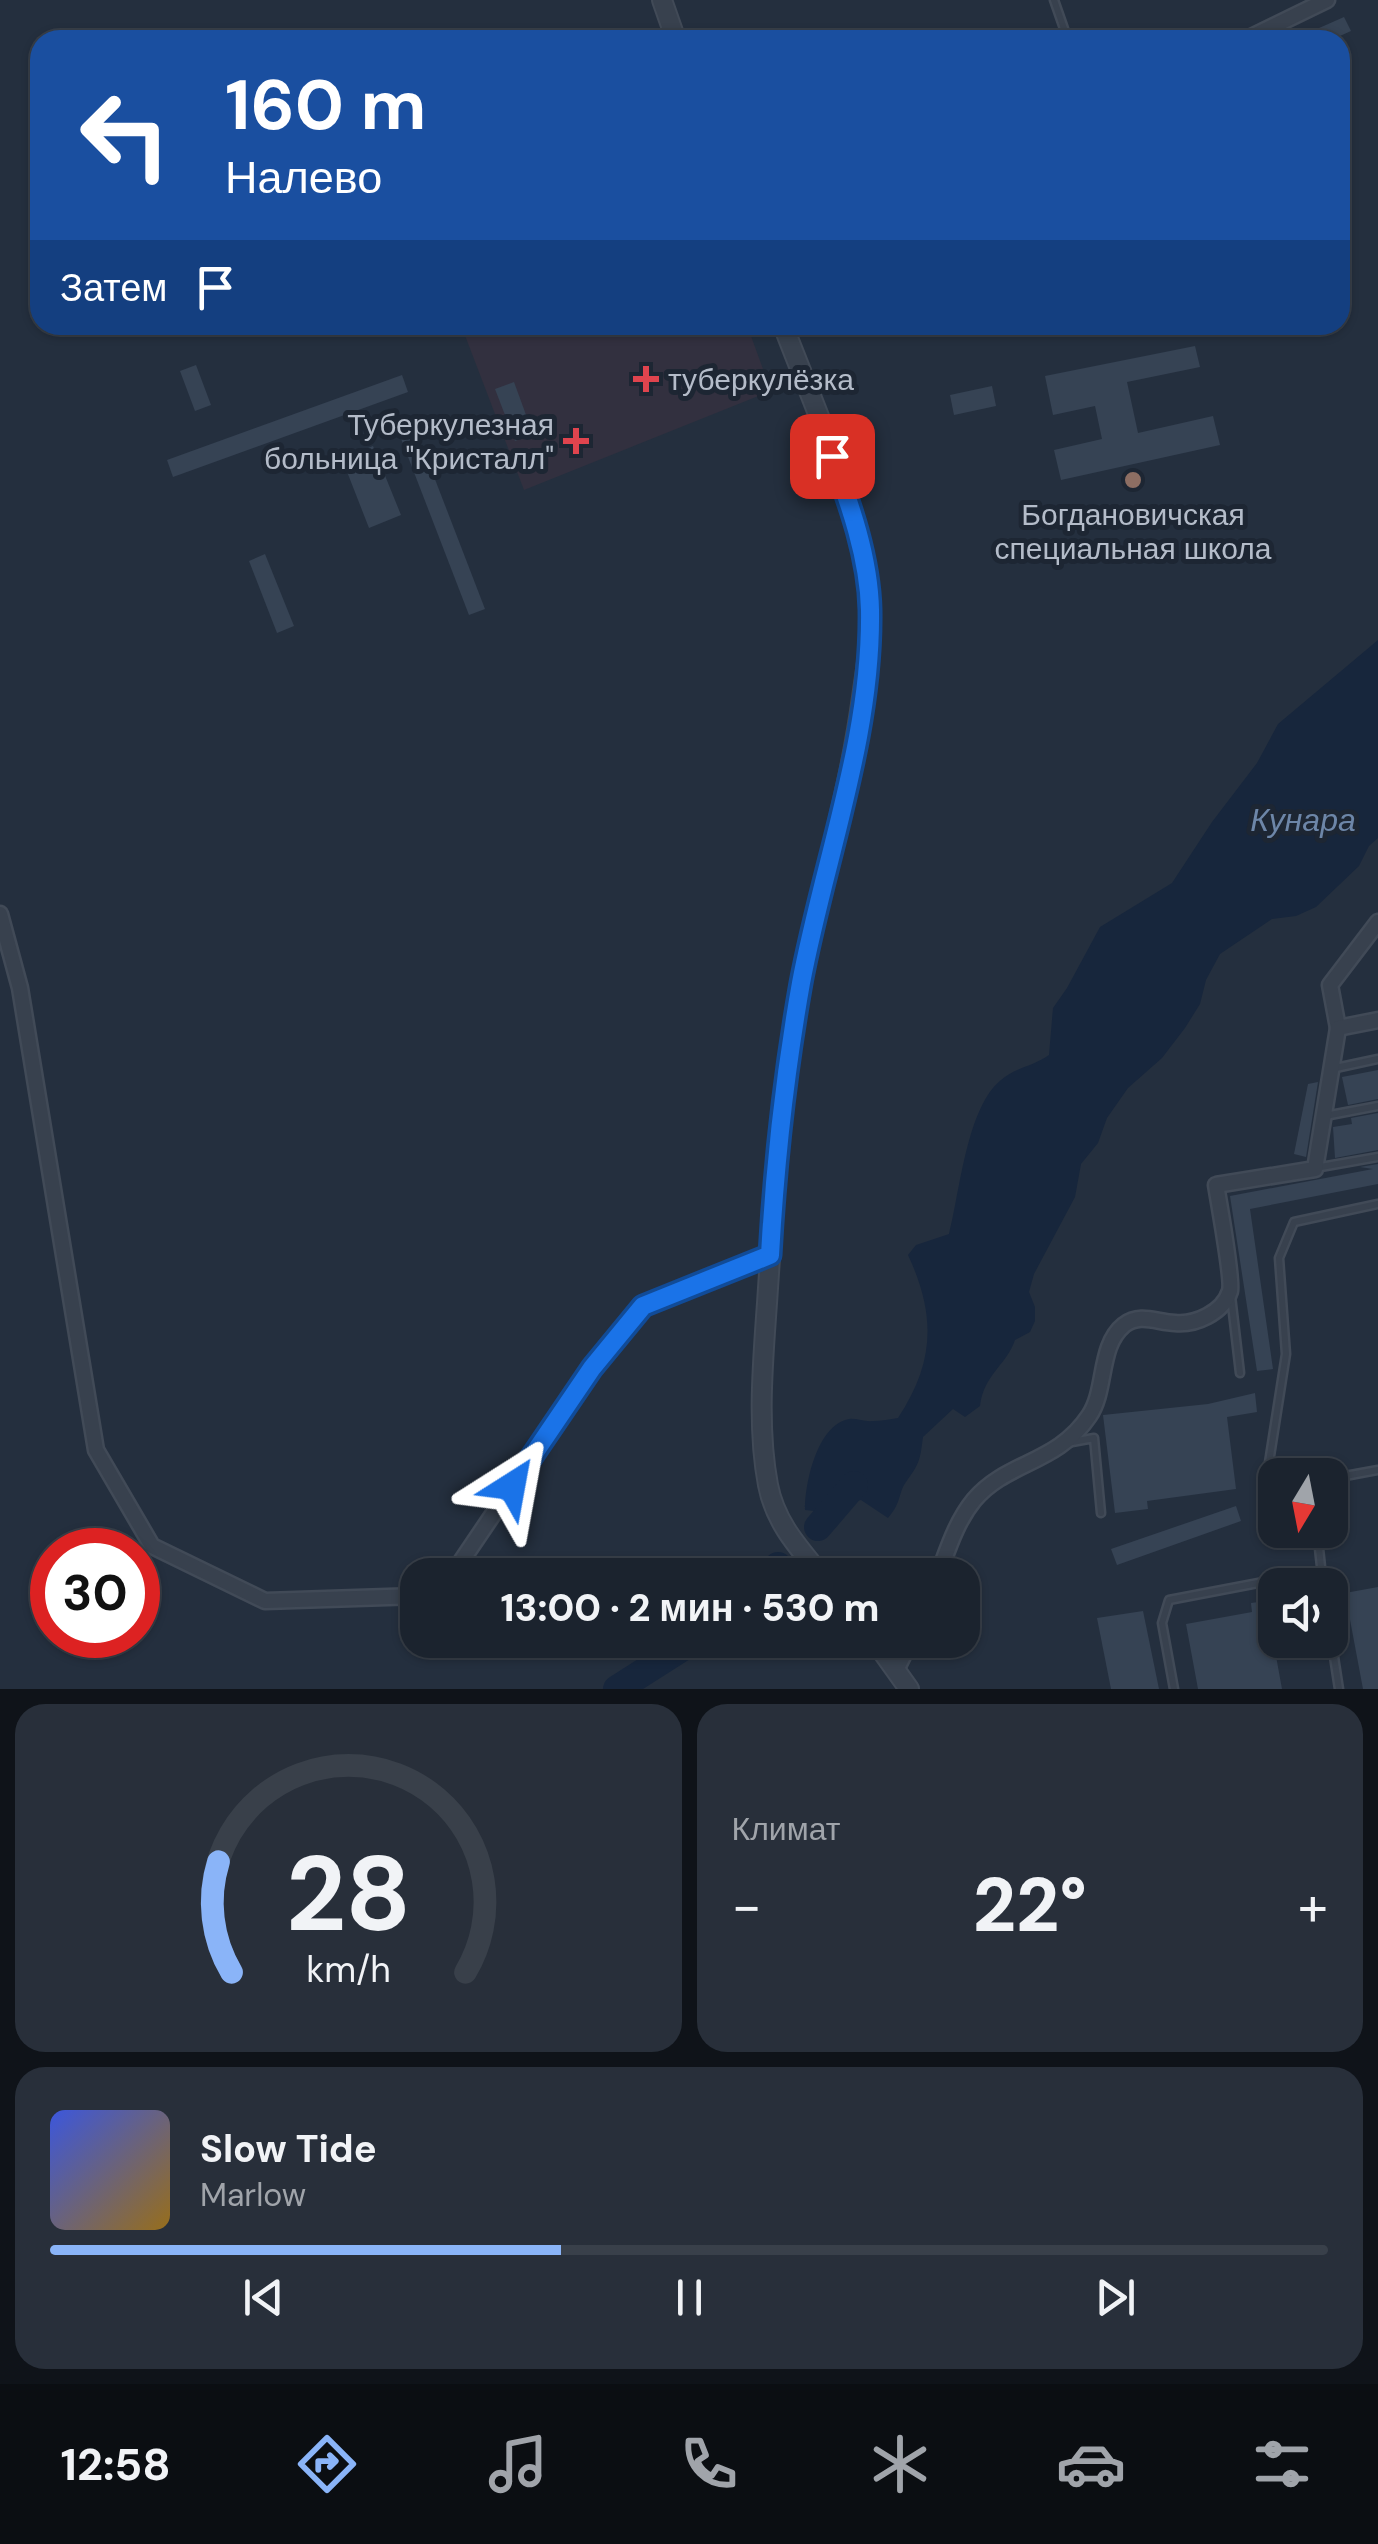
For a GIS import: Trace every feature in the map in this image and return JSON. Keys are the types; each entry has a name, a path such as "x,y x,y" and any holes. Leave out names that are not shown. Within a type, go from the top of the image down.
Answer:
{"street":[{"path":"662,0 672,30"},
{"path":"1266,30 1327,0"},
{"path":"787,335 844,488 859,540 870,608 867,659 849,782 802,980 774,1171 763,1434 768,1487 782,1528 807,1558"},
{"path":"0,914 20,988 96,1450 152,1546 265,1601 400,1597"},
{"path":"944,1558 956,1527 976,1498 1008,1473 1068,1442 1092,1413 1114,1334 1127,1322 1140,1318 1177,1324 1202,1320 1219,1308 1230,1290 1216,1186 1315,1168 1338,1028 1330,985 1378,922"},
{"path":"1338,1028 1378,1020"},
{"path":"463,1558 592,1368 643,1306 770,1255"},
{"path":"889,1658 909,1689"},
{"path":"897,1668 902,1658"}],"lane":[{"path":"1054,0 1064,30"},
{"path":"1332,1069 1378,1059"},
{"path":"1324,1116 1378,1106"},
{"path":"1315,1168 1378,1157"},
{"path":"1269,1458 1286,1354 1279,1258 1294,1222 1378,1204"},
{"path":"1230,1290 1240,1373"},
{"path":"1068,1442 1094,1438 1101,1513"},
{"path":"1348,1475 1378,1470"},
{"path":"1174,1689 1162,1623 1170,1600 1258,1583"},
{"path":"1334,1658 1339,1689"}],"shaded area":[{"name":"Туберкулезная больница \"Кристалл\"","path":"465,335 751,335 771,391 524,490"}],"water":[{"name":"Кунара","path":"1378,640 1378,838 1359,866 1316,907 1296,916 1272,919 1220,954 1206,980 1200,1004 1185,1028 1162,1058 1128,1088 1107,1118 1098,1143 1081,1164 1075,1197 1034,1274 1029,1292 1035,1321 1030,1332 1015,1340 990,1378 980,1406 965,1417 953,1409 923,1437 917,1465 888,1518 861,1500 846,1503 833,1513 805,1510 810,1471 829,1432 849,1419 898,1418 919,1377 925,1358 927,1318 908,1255 916,1245 949,1234 973,1129 989,1093 1006,1076 1049,1055 1053,1008 1100,927 1172,883 1257,763 1278,724"}],"building":[{"path":"1344,17 1351,31 1350,30 1315,30"},
{"path":"1195,346 1200,367 1127,382 1138,433 1213,416 1220,445 1061,480 1054,450 1102,439 1095,406 1053,415 1045,376"},
{"path":"196,365 211,405 195,411 180,371"},
{"path":"402,375 408,392 173,477 167,460"},
{"path":"514,382 533,434 515,441 495,389"},
{"path":"992,386 996,406 954,415 950,395"},
{"path":"416,430 485,609 469,615 400,436"},
{"path":"373,446 401,515 369,528 344,464 360,458 358,452"},
{"path":"265,554 294,626 277,633 249,561"},
{"path":"1378,1070 1378,1099 1348,1105 1342,1077"},
{"path":"1318,1082 1306,1157 1294,1154 1308,1084"},
{"path":"1378,1113 1378,1150 1335,1158 1333,1127 1352,1124 1351,1118"},
{"path":"1378,1164 1378,1184 1250,1209 1273,1369 1257,1371 1230,1196 1373,1169 1360,1167"},
{"path":"1255,1393 1257,1412 1227,1417 1236,1489 1147,1501 1148,1509 1115,1513 1103,1415 1208,1404"},
{"path":"1236,1506 1241,1521 1117,1565 1111,1549"},
{"path":"1378,1587 1378,1689 1363,1689 1348,1592"},
{"path":"1258,1602 1258,1658 1276,1658 1282,1689 1198,1689 1186,1624 1252,1612 1251,1603"},
{"path":"1143,1611 1159,1689 1111,1689 1097,1618"}],"waterway":[{"name":"Кунара","path":"818,1527 854,1485"},
{"name":"Кунара","path":"617,1689 666,1658"}],"place":[{"name":"туберкулёзка","path":"646,379"},
{"name":"Туберкулезная больница \"Кристалл\"","path":"576,441"},
{"name":"Богдановичская специальная школа","path":"1133,480"}],"route":[{"path":"512,1486 592,1368 643,1306 770,1255 774,1171 802,980 849,782 867,659 870,608 859,540 832,456"}]}
